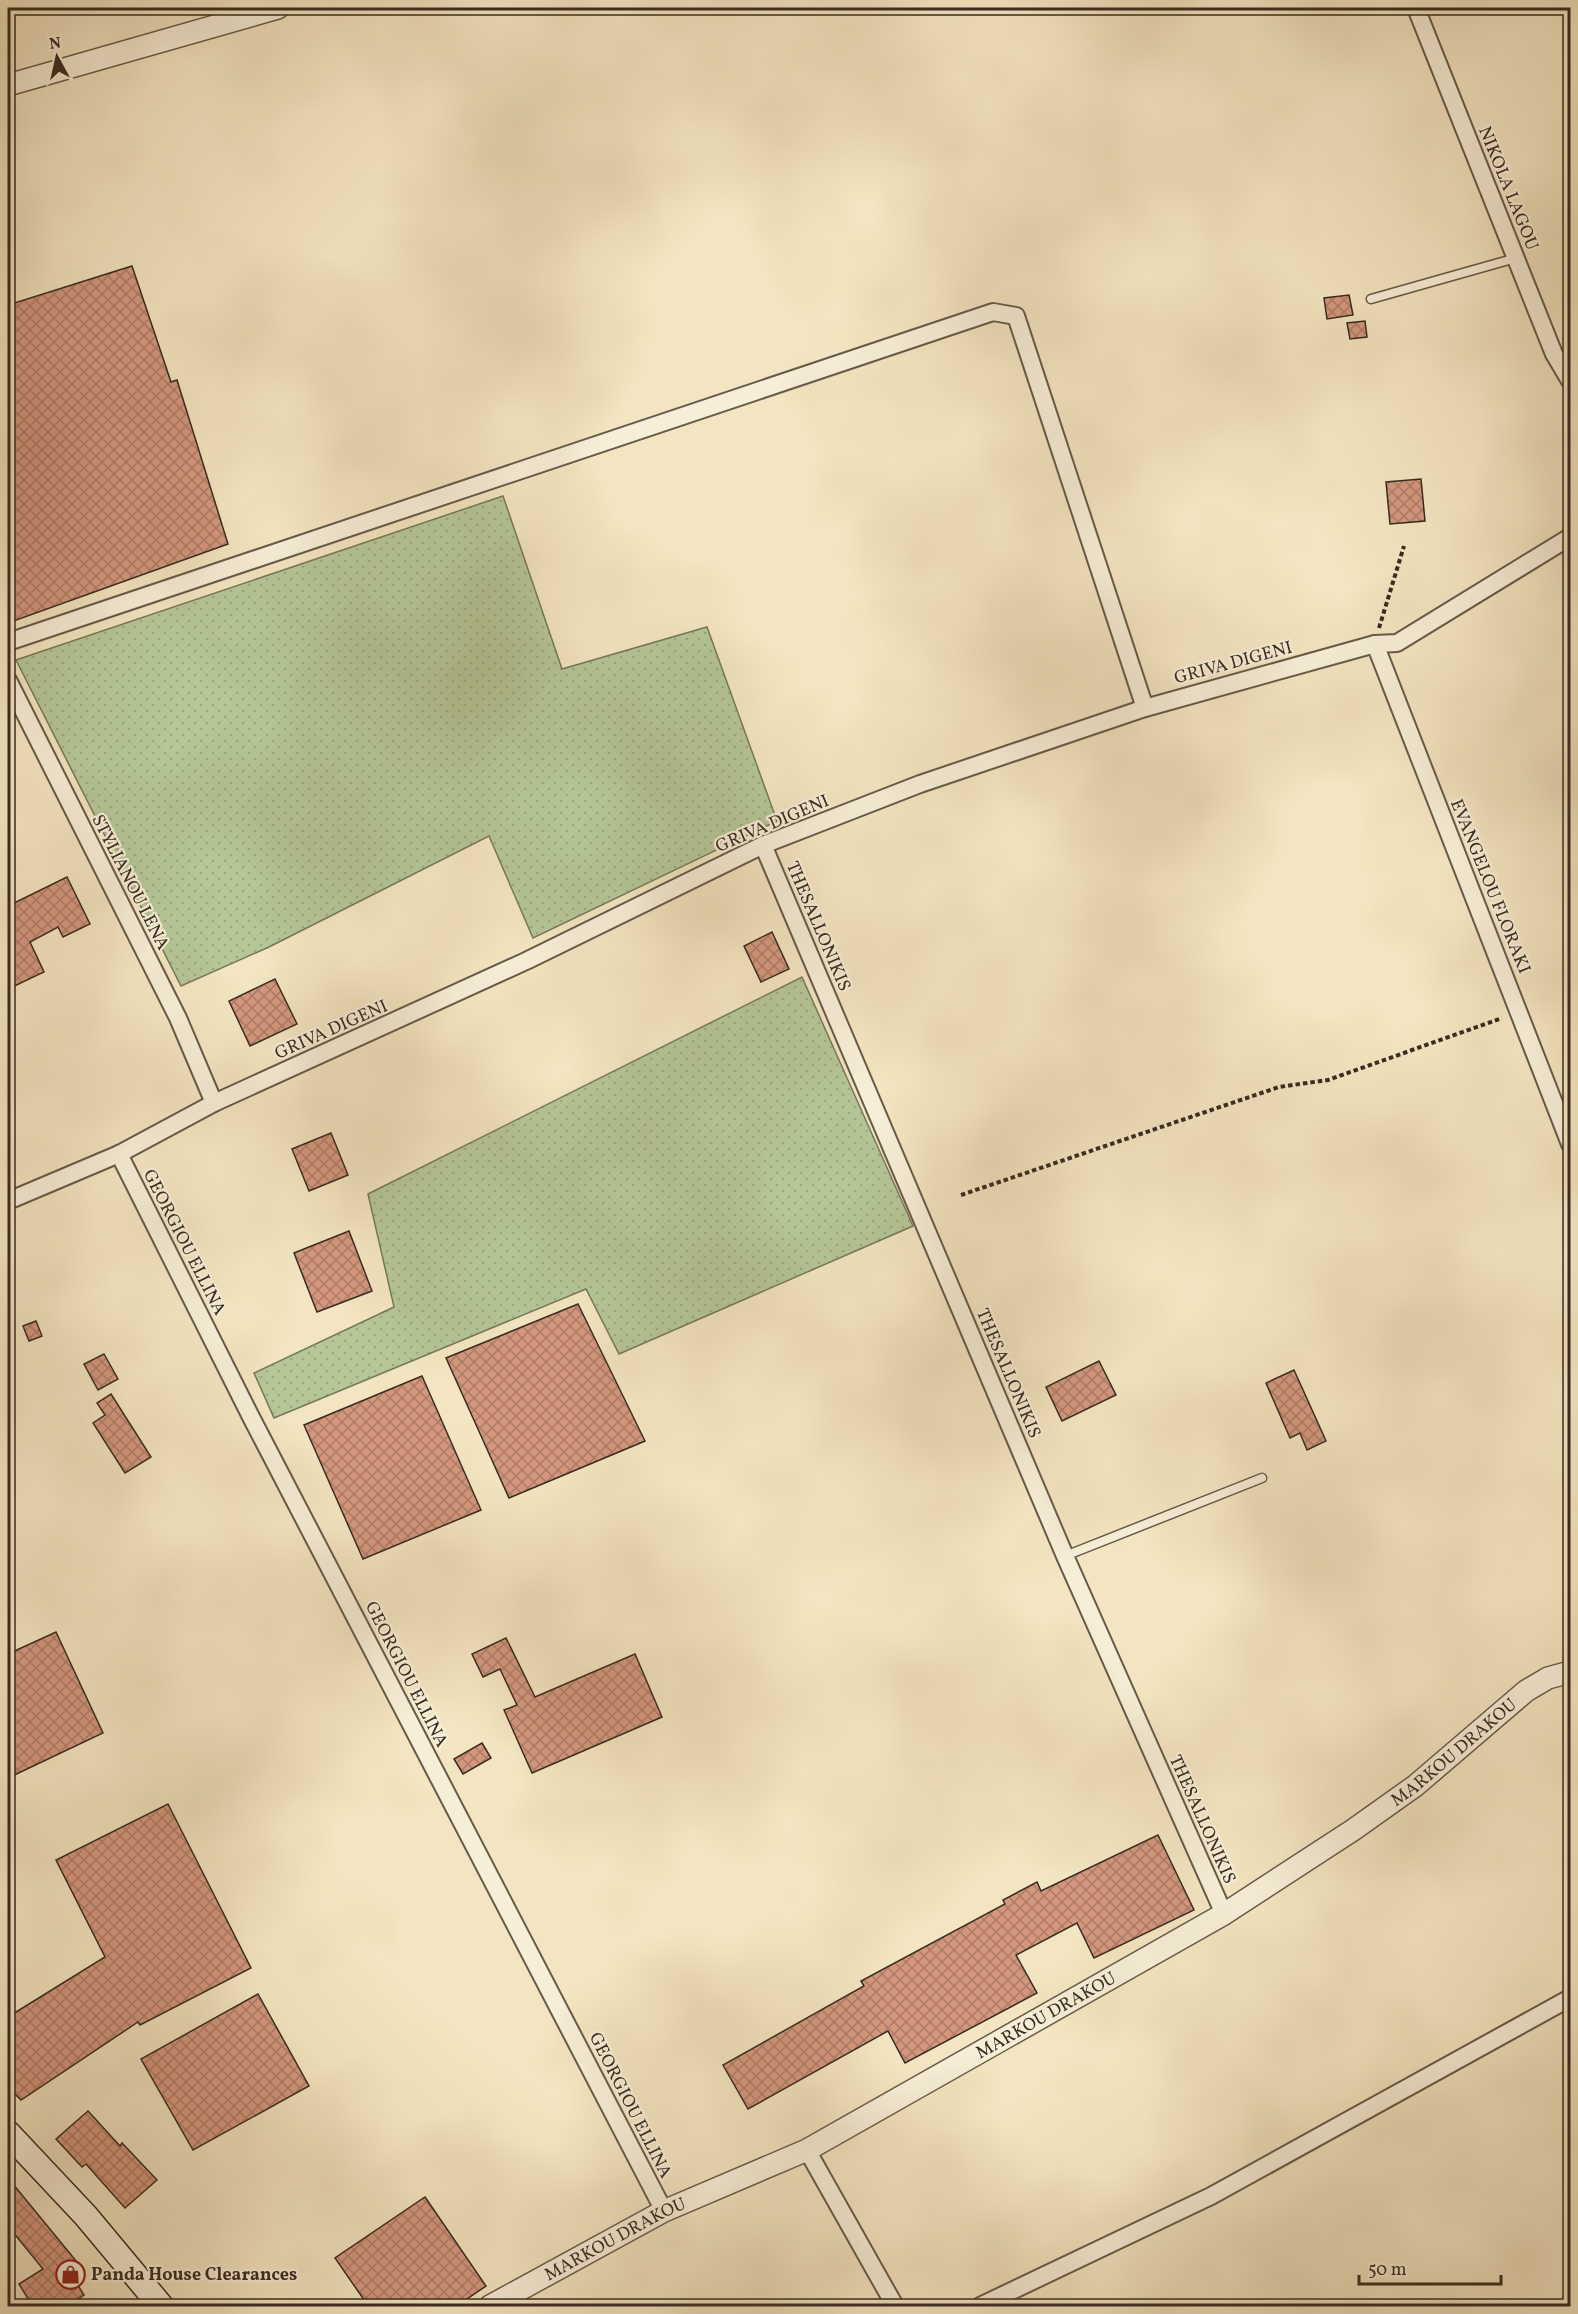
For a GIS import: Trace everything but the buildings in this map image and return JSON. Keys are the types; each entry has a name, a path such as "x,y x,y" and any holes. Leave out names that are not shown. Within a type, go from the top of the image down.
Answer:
{"main road":[{"path":"8,2133 86,2216 161,2307"}],"street":[{"path":"8,85 278,8"},
{"name":"NIKOLA LAGOU","path":"1416,8 1554,354 1570,381"},
{"path":"8,642 993,312 1016,316 1145,708"},
{"name":"GRIVA DIGENI","path":"8,1202 119,1154 214,1103 526,961 763,845 920,784 1145,708 1375,644 1397,643 1570,537"},
{"name":"EVANGELOU FLORAKI","path":"1375,644 1570,1144"},
{"name":"STYLIANOU LENA","path":"8,680 178,1018 214,1103"},
{"name":"THESALLONIKIS","path":"763,845 1065,1556 1224,1914"},
{"name":"GEORGIOU ELLINA","path":"119,1154 251,1417 664,2211"},
{"name":"MARKOU DRAKOU","path":"490,2307 664,2211 807,2150 1224,1914 1353,1830 1415,1786 1526,1691 1548,1678 1570,1672"},
{"path":"980,2307 1211,2196 1570,1998"},
{"path":"807,2150 895,2307"}],"lane":[{"path":"1371,299 1516,258"},
{"path":"1065,1556 1262,1478"}],"path":[{"path":"1375,644 1404,546"},
{"path":"962,1195 1279,1087 1328,1080 1520,1011"}],"green space":[{"path":"503,496 562,669 707,627 777,821 533,938 489,836 269,947 181,986 16,660"},
{"path":"802,977 913,1226 619,1354 586,1289 274,1418 254,1373 394,1307 368,1194"}],"place":[{"name":"Panda House Clearances","path":"70,2274"}]}
